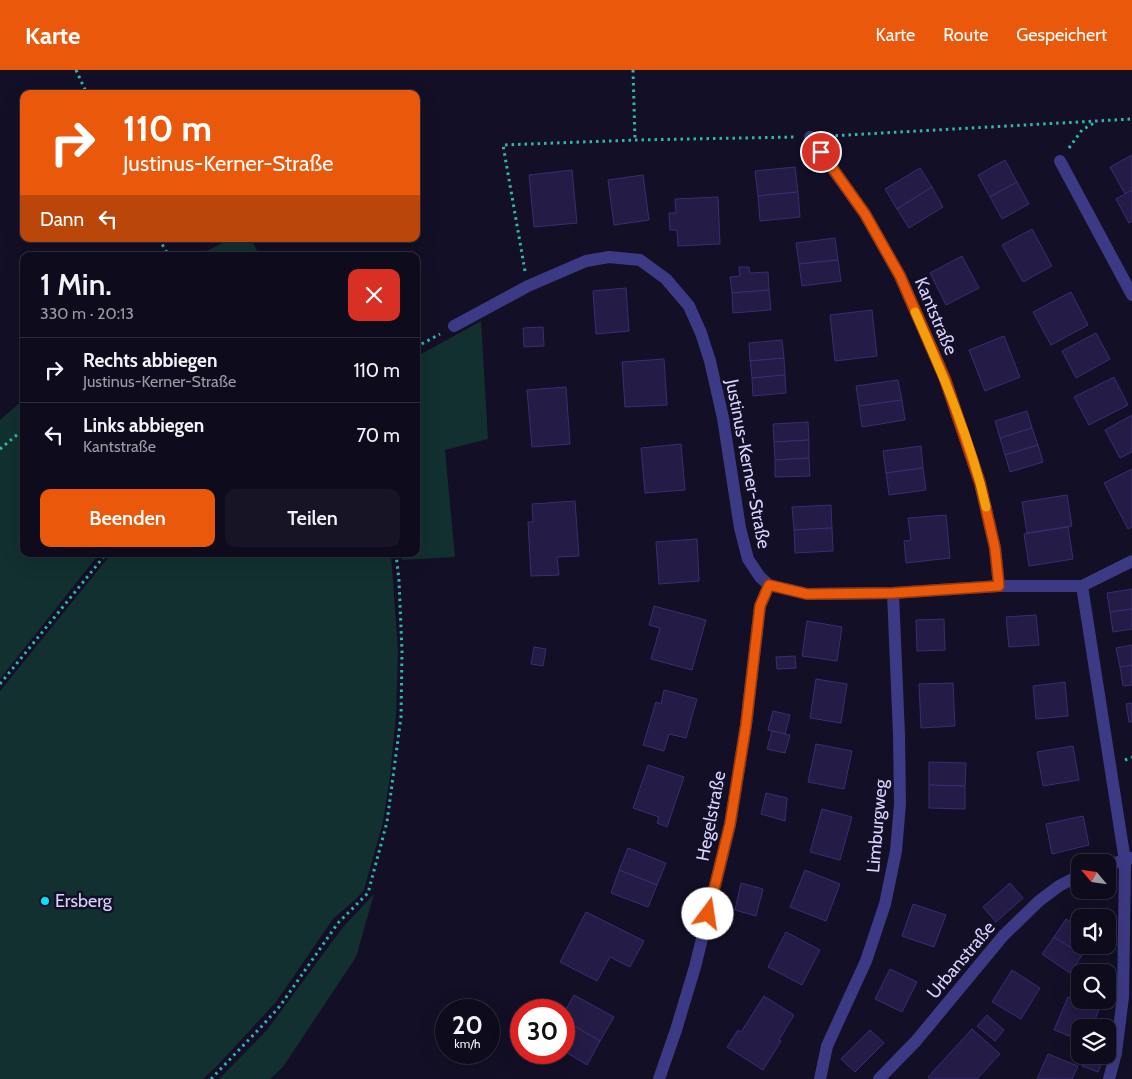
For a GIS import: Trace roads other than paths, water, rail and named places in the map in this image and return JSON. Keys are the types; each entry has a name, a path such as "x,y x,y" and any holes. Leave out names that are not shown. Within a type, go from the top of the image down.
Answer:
{"street":[{"name":"Kantstraße","path":"810,137 865,214 900,276 945,379 980,483 995,548 999,586"},
{"path":"1060,161 1132,295"},
{"name":"Justinus-Kerner-Straße","path":"454,326 528,286 586,261 609,257 640,260 666,279 689,306 701,333 710,361 723,418 740,528 748,559 760,577 769,585"},
{"path":"769,585 807,594 893,593 999,586 1082,586 1132,561"},
{"name":"Hegelstraße","path":"658,1079 676,1030 695,967 730,824 746,725 760,606 769,585"},
{"path":"1082,586 1129,860 1123,997 1116,1053 1109,1079"},
{"name":"Limburgweg","path":"820,1079 827,1046 866,961 885,904 896,851 900,804 893,593"},
{"path":"1116,863 1129,860"},
{"name":"Urbanstraße","path":"880,1079 916,1041 1003,936 1038,902 1059,886 1071,880"}],"place":[{"name":"Ersberg","path":"45,901"}]}
